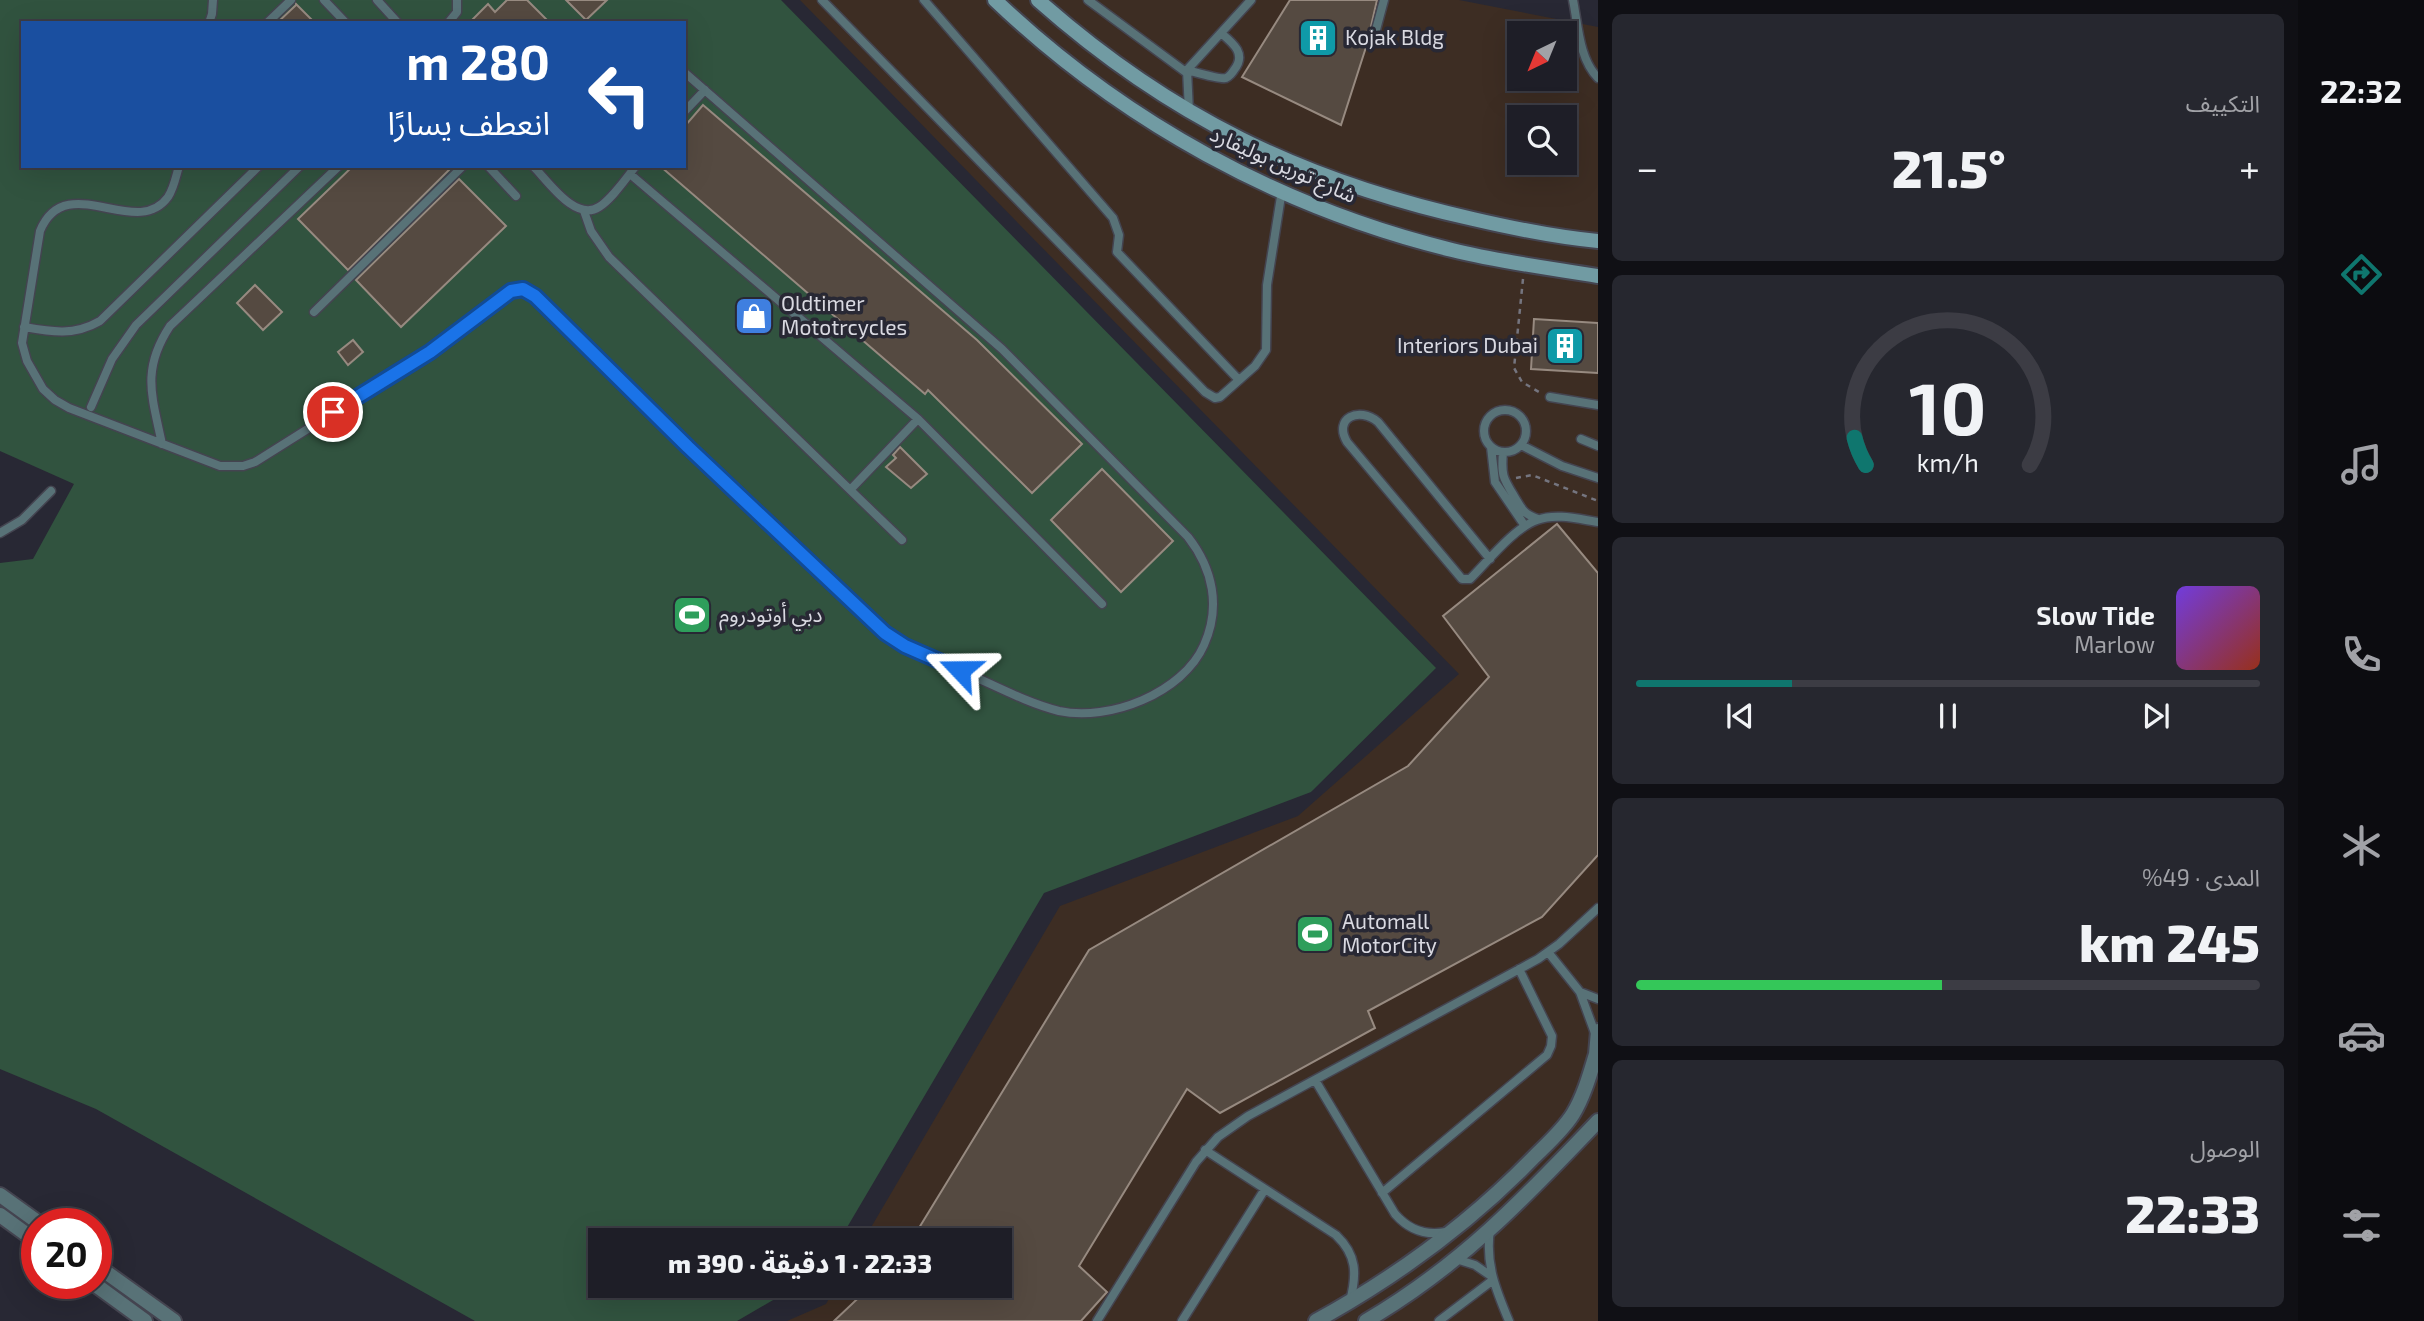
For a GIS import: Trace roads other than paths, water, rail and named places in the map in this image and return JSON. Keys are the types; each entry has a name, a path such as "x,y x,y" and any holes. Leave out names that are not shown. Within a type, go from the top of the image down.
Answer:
{"main road":[{"name":"شارع تورين بوليفارد","path":"995,0 1061,59 1144,119 1183,143 1282,190 1392,232 1448,249 1524,265 1598,276"},
{"name":"شارع تورين بوليفارد","path":"1041,0 1104,55 1145,84 1216,127 1285,161 1381,196 1431,210 1551,236 1598,241"}],"street":[{"path":"1317,1321 1406,1266 1454,1230 1502,1189 1563,1127 1578,1105 1597,1057 1597,1033"},
{"path":"1366,1321 1416,1289 1490,1230 1534,1189 1598,1121"},
{"path":"0,1195 21,1210"},
{"path":"0,1215 21,1230"},
{"path":"112,1276 174,1321"},
{"path":"112,1297 145,1321"}],"lane":[{"path":"210,21 213,0"},
{"path":"269,21 291,0"},
{"path":"324,0 344,21"},
{"path":"377,0 396,21"},
{"path":"450,21 457,12 457,0"},
{"path":"822,0 1214,398 1220,397 1263,358 1266,350 1270,256 1282,190"},
{"path":"924,0 1113,218 1119,235 1117,252 1239,380"},
{"path":"1088,0 1187,71 1223,79 1229,76 1239,62 1239,53 1232,42 1221,33"},
{"path":"1189,111 1187,71 1251,0"},
{"path":"1373,41 1384,0"},
{"path":"1573,0 1584,55 1598,78"},
{"path":"178,168 167,198 148,211 136,212 77,204 53,210 45,219 40,231 22,342 27,361 43,389 69,408 220,466 232,467 254,462 430,352 511,291 523,289 535,296 688,447 894,639 1013,693 1061,711 1101,712 1156,694 1174,682 1202,649 1214,610 1210,578 1198,549 1002,349 686,74"},
{"path":"686,110 705,90"},
{"path":"24,327 58,333 73,332 100,321 257,168"},
{"path":"91,407 112,359 136,325 298,168"},
{"path":"162,444 151,376 154,355 162,338 170,326 337,168"},
{"path":"314,312 461,168"},
{"path":"490,168 516,196"},
{"path":"535,168 570,205 584,211 599,207 634,168"},
{"path":"630,174 918,419 1102,604"},
{"path":"584,211 591,231 609,257 902,540"},
{"path":"1550,397 1598,405"},
{"path":"1498,410 1516,412 1523,419 1526,428 1526,437 1521,445 1503,453 1491,447 1485,440 1483,431 1490,415 1498,410"},
{"path":"1490,559 1378,422 1363,414 1347,419 1343,427 1347,442 1459,578 1470,579 1525,526 1538,519 1565,517 1598,522"},
{"path":"851,489 918,419"},
{"path":"1581,439 1598,446"},
{"path":"1521,445 1562,466 1598,478"},
{"path":"1491,447 1494,482 1525,526"},
{"path":"1503,453 1502,472 1505,484 1522,511 1538,519"},
{"path":"0,533 22,520 51,491"},
{"path":"1097,1321 1188,1174 1205,1150 1233,1126 1548,952 1598,908"},
{"path":"1548,952 1580,992 1597,1033"},
{"path":"1382,1193 1547,1055 1552,1036 1519,969"},
{"path":"1580,992 1598,999"},
{"path":"1315,1080 1395,1214 1413,1230 1436,1234 1454,1230"},
{"path":"1205,1150 1336,1235 1345,1244 1356,1268 1350,1301"},
{"path":"1182,1321 1265,1189"},
{"path":"1490,1230 1488,1252 1492,1278 1509,1321"},
{"path":"1456,1259 1475,1265 1492,1278"},
{"path":"1439,1321 1492,1278"}],"place":[{"name":"Kojak Bldg","path":"1318,38"},
{"name":"Oldtimer Mototrcycles","path":"754,316"},
{"name":"Interiors Dubai","path":"1565,346"},
{"name":"دبي أوتودروم","path":"692,615"},
{"name":"Automall MotorCity","path":"1315,934"}]}
